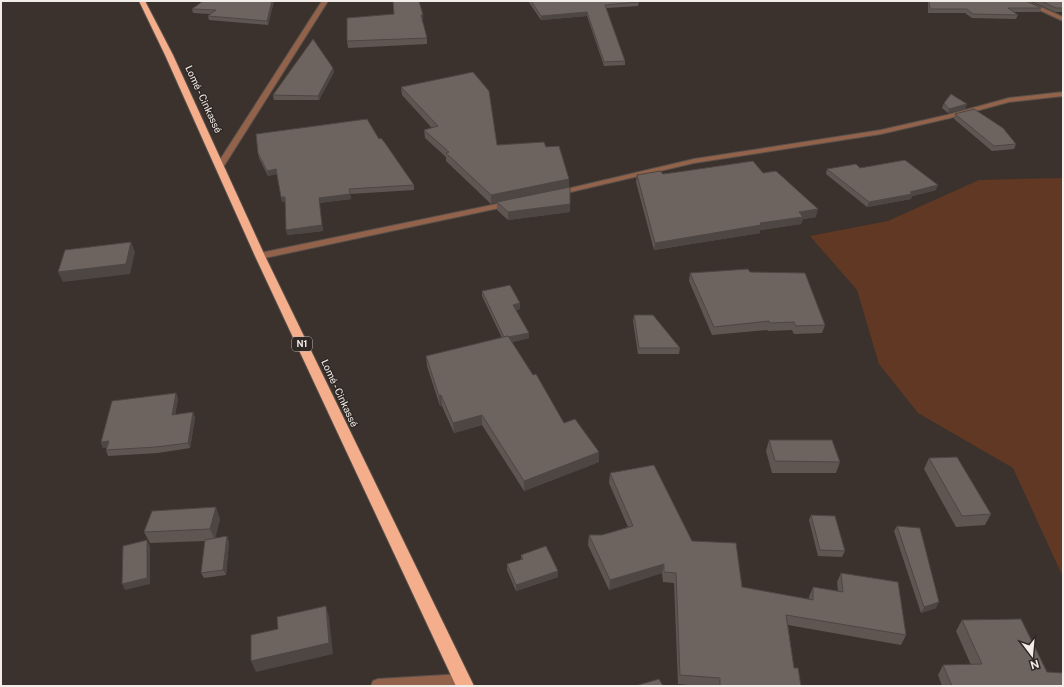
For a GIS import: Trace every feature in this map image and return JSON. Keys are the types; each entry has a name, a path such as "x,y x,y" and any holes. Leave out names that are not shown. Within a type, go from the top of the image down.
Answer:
{"highway":[{"name":"Lomé - Cinkassé","path":"142,1 169,55 260,256 464,684"}],"street":[{"path":"220,166 326,1"},
{"path":"1023,1 1063,19"},
{"path":"553,194 694,161 881,132 948,117 1009,100 1063,94"},
{"path":"260,256 522,200"},
{"path":"378,686 464,684"}],"shaded area":[{"path":"1063,178 1063,577 1013,468 918,413 879,364 857,290 810,236 888,221 979,180"}],"building":[{"path":"203,1 272,1 267,21 208,16 216,10 192,9"},
{"path":"393,1 419,1 427,38 347,41 347,18 394,14"},
{"path":"531,1 639,2 605,5 625,61 604,62 587,12 541,16"},
{"path":"929,1 1026,1 1041,8 1008,8 1018,15 973,14 967,9 930,9"},
{"path":"1041,1 1063,1 1063,8 1056,8"},
{"path":"313,39 333,68 318,96 273,95"},
{"path":"473,72 489,91 497,145 544,142 546,147 559,146 569,179 491,195 446,153 449,152 424,130 438,126 401,87"},
{"path":"951,94 967,104 949,109 944,103"},
{"path":"974,109 1003,128 1016,144 994,146 955,114"},
{"path":"367,119 379,139 381,138 385,143 414,185 349,189 350,194 319,198 322,225 286,230 285,197 281,197 276,169 267,171 258,153 256,134"},
{"path":"905,160 938,185 910,192 912,194 869,202 827,169 856,164 860,168"},
{"path":"753,161 763,173 776,171 818,209 799,212 803,217 760,223 761,225 655,243 637,175 660,171 663,174"},
{"path":"570,187 570,204 508,212 497,202"},
{"path":"131,242 126,264 58,272 65,250"},
{"path":"748,269 750,272 805,273 825,325 796,326 794,322 770,323 769,321 714,327 690,273"},
{"path":"510,285 520,303 513,305 529,333 504,337 482,291"},
{"path":"634,315 653,315 680,348 639,348"},
{"path":"508,336 533,375 536,374 564,423 575,419 599,452 524,481 482,415 453,423 441,395 439,396 426,356"},
{"path":"176,393 172,415 193,412 188,443 156,447 106,450 109,441 101,442 112,401"},
{"path":"769,440 832,440 840,462 775,461"},
{"path":"957,457 991,514 962,516 929,458"},
{"path":"654,465 692,541 736,543 742,587 813,600 813,587 843,592 841,573 898,582 906,635 786,615 794,668 798,668 801,686 720,686 720,678 680,675 676,573 664,572 664,564 610,580 589,535 602,535 633,526 610,473"},
{"path":"216,507 210,529 144,532 152,511"},
{"path":"811,515 835,516 845,551 820,550"},
{"path":"897,526 920,528 939,602 924,607"},
{"path":"227,536 223,570 201,573 205,540"},
{"path":"147,540 147,578 122,584 123,546"},
{"path":"546,546 558,571 516,585 507,564 523,559 521,555"},
{"path":"326,606 329,643 251,661 251,635 278,629 277,617"},
{"path":"1021,619 1047,672 1063,673 1063,686 952,686 943,665 982,664 962,620"},
{"path":"659,679 663,686 635,686"}]}
